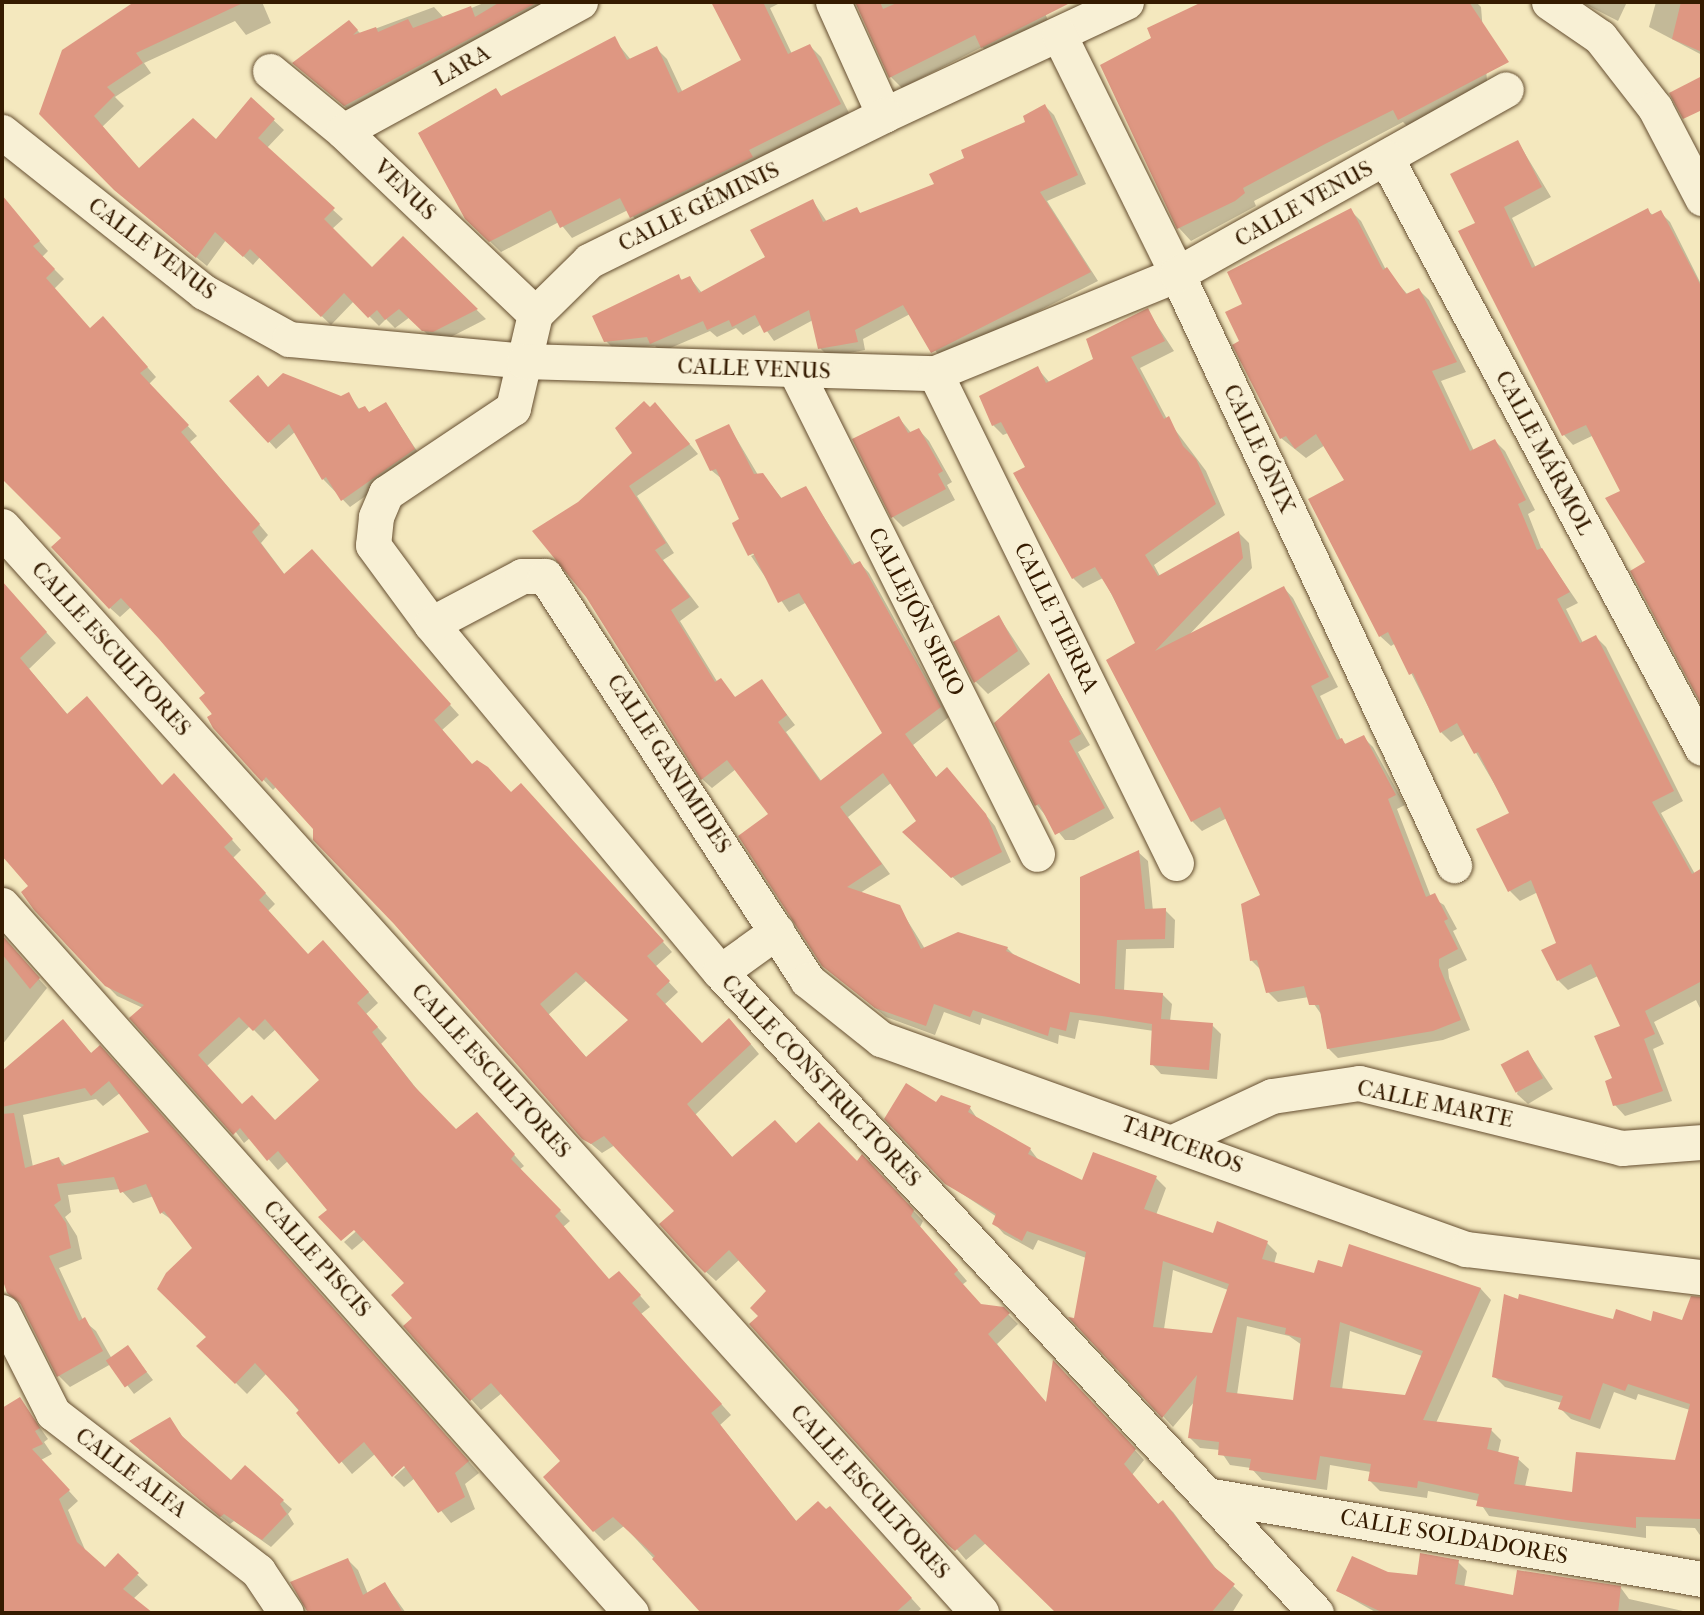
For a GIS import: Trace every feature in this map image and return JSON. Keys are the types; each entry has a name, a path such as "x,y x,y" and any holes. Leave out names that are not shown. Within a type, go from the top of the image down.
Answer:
{"street":[{"name":"LARA","path":"344,131 580,2"},
{"path":"832,2 884,115"},
{"name":"CALLE GÉMINIS","path":"535,314 589,261 884,115 1126,2"},
{"path":"1549,2 1600,37 1655,108 1702,198"},
{"name":"CALLE ÓNIX","path":"1059,35 1177,274 1454,865"},
{"name":"VENUS","path":"270,71 344,131 535,314"},
{"name":"CALLE VENUS","path":"2,132 204,292 289,339 524,361 935,373 1177,274 1506,89"},
{"name":"CALLE MÁRMOL","path":"1385,158 1702,748"},
{"path":"524,361 535,314"},
{"name":"CALLE CONSTRUCTORES","path":"524,361 513,408 386,493 376,517 373,545 431,624 720,972 1316,1613"},
{"name":"CALLEJÓN SIRIO","path":"794,370 1037,854"},
{"name":"CALLE TIERRA","path":"935,373 1176,863"},
{"name":"CALLE ESCULTORES","path":"2,528 980,1613"},
{"name":"CALLE GANIMIDES","path":"431,624 522,576 545,576 562,596 777,932"},
{"name":"CALLE PISCIS","path":"2,905 631,1613"},
{"path":"720,972 777,932"},
{"name":"TAPICEROS","path":"777,932 807,980 881,1040 1175,1141 1466,1249 1702,1277"},
{"name":"CALLE MARTE","path":"1175,1141 1272,1096 1359,1083 1622,1148 1702,1142"},
{"name":"CALLE ALFA","path":"2,1312 52,1413 258,1571 286,1613"},
{"name":"CALLE SOLDADORES","path":"1206,1495 1702,1579"}],"building":[{"path":"134,2 245,2 136,53 143,63 107,87 115,95 94,116 139,168 193,118 216,139 251,97 275,119 258,138 335,208 324,219 372,267 403,236 478,309 433,332 422,331 399,309 385,320 377,310 368,318 344,293 321,317 250,249 243,257 215,232 196,258 114,190 39,114 62,50"},
{"path":"500,2 538,2 344,106 292,63 349,20 358,30 353,35 376,27 378,32 408,19 413,28 471,6 475,17"},
{"path":"711,2 763,2 788,54 810,44 841,104 749,150 753,157 630,218 620,198 560,228 551,210 489,242 465,219 418,133 496,88 501,96 615,36 627,60 657,46 678,93 741,60"},
{"path":"855,2 880,2 883,9 899,2 1072,2 981,48 975,35 889,78"},
{"path":"1202,2 1469,2 1509,62 1398,120 1393,110 1325,144 1243,188 1245,193 1235,201 1177,229 1100,65 1151,38 1147,28"},
{"path":"1681,2 1702,2 1702,52 1672,39"},
{"path":"1702,76 1702,110 1683,119 1669,93"},
{"path":"1045,104 1078,175 1040,192 1091,272 931,353 903,305 855,330 858,342 818,349 809,310 764,333 755,315 732,327 729,320 707,330 703,321 650,344 647,337 604,342 592,316 679,274 681,280 690,276 699,293 765,257 750,230 813,199 823,222 857,207 860,213 934,184 929,174 964,158 961,150 1025,122 1023,116"},
{"path":"1518,140 1542,187 1504,207 1532,268 1648,208 1651,215 1661,210 1702,288 1702,706 1630,571 1645,562 1605,498 1620,491 1586,425 1562,436 1458,231 1475,223 1450,174"},
{"path":"2,195 40,241 33,246 55,269 46,278 90,328 103,316 148,367 140,373 189,425 181,432 260,524 252,532 284,574 312,549 451,704 434,720 472,764 477,760 488,767 511,792 521,783 664,941 647,956 670,981 656,994 702,1043 729,1018 751,1044 687,1104 732,1157 775,1120 796,1143 819,1122 857,1161 862,1154 914,1210 911,1216 958,1270 954,1274 981,1304 1004,1307 1010,1313 988,1334 1046,1402 1053,1360 1136,1449 1124,1464 1158,1504 1163,1500 1214,1567 1235,1584 1211,1613 1056,1613 975,1534 955,1551 948,1545 749,1324 758,1316 750,1308 766,1291 729,1250 705,1273 692,1260 659,1224 674,1211 604,1136 591,1144 582,1139 394,924 313,840 313,829 266,777 262,782 213,728 207,717 212,714 199,698 205,693 159,639 121,598 109,609 51,547 61,538 2,479","holes":["576,972 628,1020 586,1057 540,1004"]},
{"path":"1351,208 1383,270 1387,267 1406,294 1419,288 1457,362 1432,371 1470,451 1495,439 1526,500 1518,504 1537,550 1542,548 1570,592 1557,599 1580,643 1596,635 1674,791 1652,802 1692,874 1702,868 1702,981 1645,1011 1655,1034 1644,1039 1663,1091 1627,1103 1613,1106 1605,1081 1612,1078 1594,1036 1620,1026 1591,964 1557,981 1541,950 1556,943 1531,880 1508,892 1476,829 1509,813 1478,752 1474,754 1457,723 1440,733 1413,673 1409,675 1388,632 1379,637 1308,499 1344,480 1316,434 1295,449 1286,436 1280,439 1232,345 1239,341 1225,312 1242,304 1227,272"},
{"path":"1148,308 1165,341 1131,357 1164,419 1169,416 1183,446 1196,459 1216,504 1145,555 1158,576 1239,531 1243,558 1155,651 1284,586 1329,677 1311,686 1337,740 1342,738 1345,744 1364,735 1396,795 1388,799 1426,897 1435,893 1448,919 1444,921 1458,949 1439,959 1439,966 1461,1020 1433,1031 1327,1049 1319,1005 1309,1005 1304,986 1266,993 1257,960 1250,961 1241,904 1260,895 1220,807 1191,822 1106,660 1135,643 1112,595 1095,567 1072,579 1013,473 1025,467 1001,422 992,426 979,396 1038,366 1046,383 1093,359 1086,339"},
{"path":"283,373 341,396 349,392 358,409 365,406 369,412 386,402 415,449 341,501 326,477 322,480 289,424 268,443 229,401 258,375 268,387"},
{"path":"644,401 650,407 655,402 690,444 629,486 666,543 655,550 690,597 671,610 715,682 721,678 735,697 762,679 787,715 778,722 820,781 882,733 799,593 778,603 753,553 748,556 733,526 732,523 739,519 716,469 710,471 695,440 729,424 754,474 763,473 781,498 806,486 852,565 860,561 941,707 905,734 936,777 947,767 986,814 1002,852 951,878 902,832 916,821 883,773 840,807 882,864 847,887 900,905 921,949 958,932 1008,947 1006,951 1080,984 1080,877 1139,850 1145,909 1166,908 1165,939 1117,940 1115,989 1163,993 1161,1019 1213,1023 1209,1070 1150,1065 1152,1024 1102,1016 1070,1012 1066,1031 1050,1027 1048,1036 973,1010 970,1017 934,1004 926,1026 875,1008 822,966 738,836 768,814 727,760 701,780 586,597 532,531 578,502 632,453 615,428"},
{"path":"899,416 908,433 919,428 943,471 938,474 946,489 891,518 852,439"},
{"path":"2,581 47,632 20,658 67,714 87,696 162,785 174,773 233,839 224,847 266,893 259,900 308,954 323,940 369,992 357,1003 378,1027 372,1032 414,1086 456,1129 477,1112 515,1154 511,1159 561,1210 555,1216 609,1279 619,1271 641,1295 632,1303 722,1404 711,1413 796,1521 818,1501 826,1509 830,1506 912,1598 895,1613 701,1613 652,1559 655,1556 613,1517 593,1532 543,1477 560,1461 491,1383 470,1401 403,1326 412,1318 391,1295 404,1283 354,1230 341,1241 318,1217 327,1210 278,1151 267,1161 240,1128 233,1135 129,1018 144,1005 105,986 34,910 21,892 28,886 2,856","holes":["239,1017 253,1031 265,1019 319,1080 275,1120 252,1095 242,1104 198,1055"]},
{"path":"999,615 1018,651 974,683 953,642"},
{"path":"1049,673 1081,734 1069,741 1105,808 1055,835 1039,804 1035,806 994,723"},
{"path":"2,935 40,978 30,989 2,954"},
{"path":"63,1019 91,1053 100,1045 469,1461 455,1473 465,1497 438,1513 404,1466 392,1477 364,1442 339,1464 296,1413 299,1410 255,1363 235,1384 196,1346 206,1337 157,1289 166,1273 192,1248 164,1211 160,1214 146,1184 120,1193 114,1177 57,1184 61,1200 54,1205 66,1223 71,1248 49,1256 79,1321 85,1317 103,1351 57,1377 20,1303 7,1293 2,1278 2,1114 14,1113 25,1168 59,1157 62,1166 149,1132 109,1081 91,1096 85,1088 2,1107 2,1071"},
{"path":"1528,1050 1543,1078 1516,1093 1501,1065"},
{"path":"906,1083 936,1102 941,1095 971,1106 968,1112 1031,1148 1028,1154 1082,1180 1093,1152 1157,1176 1144,1209 1213,1233 1217,1221 1268,1241 1262,1259 1314,1273 1318,1260 1342,1267 1349,1244 1481,1288 1423,1420 1492,1428 1487,1449 1519,1457 1514,1484 1572,1492 1576,1452 1675,1460 1690,1404 1628,1384 1625,1391 1603,1383 1590,1420 1558,1409 1563,1396 1492,1377 1504,1294 1518,1299 1519,1294 1613,1319 1616,1309 1651,1321 1653,1311 1682,1320 1691,1296 1702,1297 1702,1519 1636,1517 1636,1528 1573,1521 1476,1506 1479,1494 1418,1481 1417,1488 1368,1481 1371,1464 1320,1456 1316,1480 1249,1470 1251,1459 1218,1455 1219,1442 1188,1438 1197,1375 1162,1418 1068,1317 1074,1318 1086,1252 1027,1231 1022,1241 992,1224 996,1214 945,1184 884,1119","holes":["1163,1261 1229,1284 1212,1333 1153,1327","1237,1317 1286,1328 1285,1334 1301,1338 1293,1400 1226,1392","1340,1322 1423,1351 1405,1395 1330,1387"]},
{"path":"128,1345 147,1372 125,1388 106,1360"},
{"path":"20,1397 40,1428 35,1431 43,1444 32,1449 70,1490 59,1499 77,1542 105,1567 118,1553 139,1573 123,1589 153,1613 2,1613 2,1408"},
{"path":"170,1417 182,1436 231,1480 245,1465 284,1500 280,1504 287,1514 262,1540 224,1514 220,1517 129,1441"},
{"path":"1420,1553 1459,1560 1455,1584 1513,1595 1517,1570 1621,1586 1618,1613 1384,1613 1336,1591 1352,1556 1388,1572 1417,1575"},
{"path":"348,1558 363,1595 385,1582 403,1613 308,1613 290,1582"}]}
